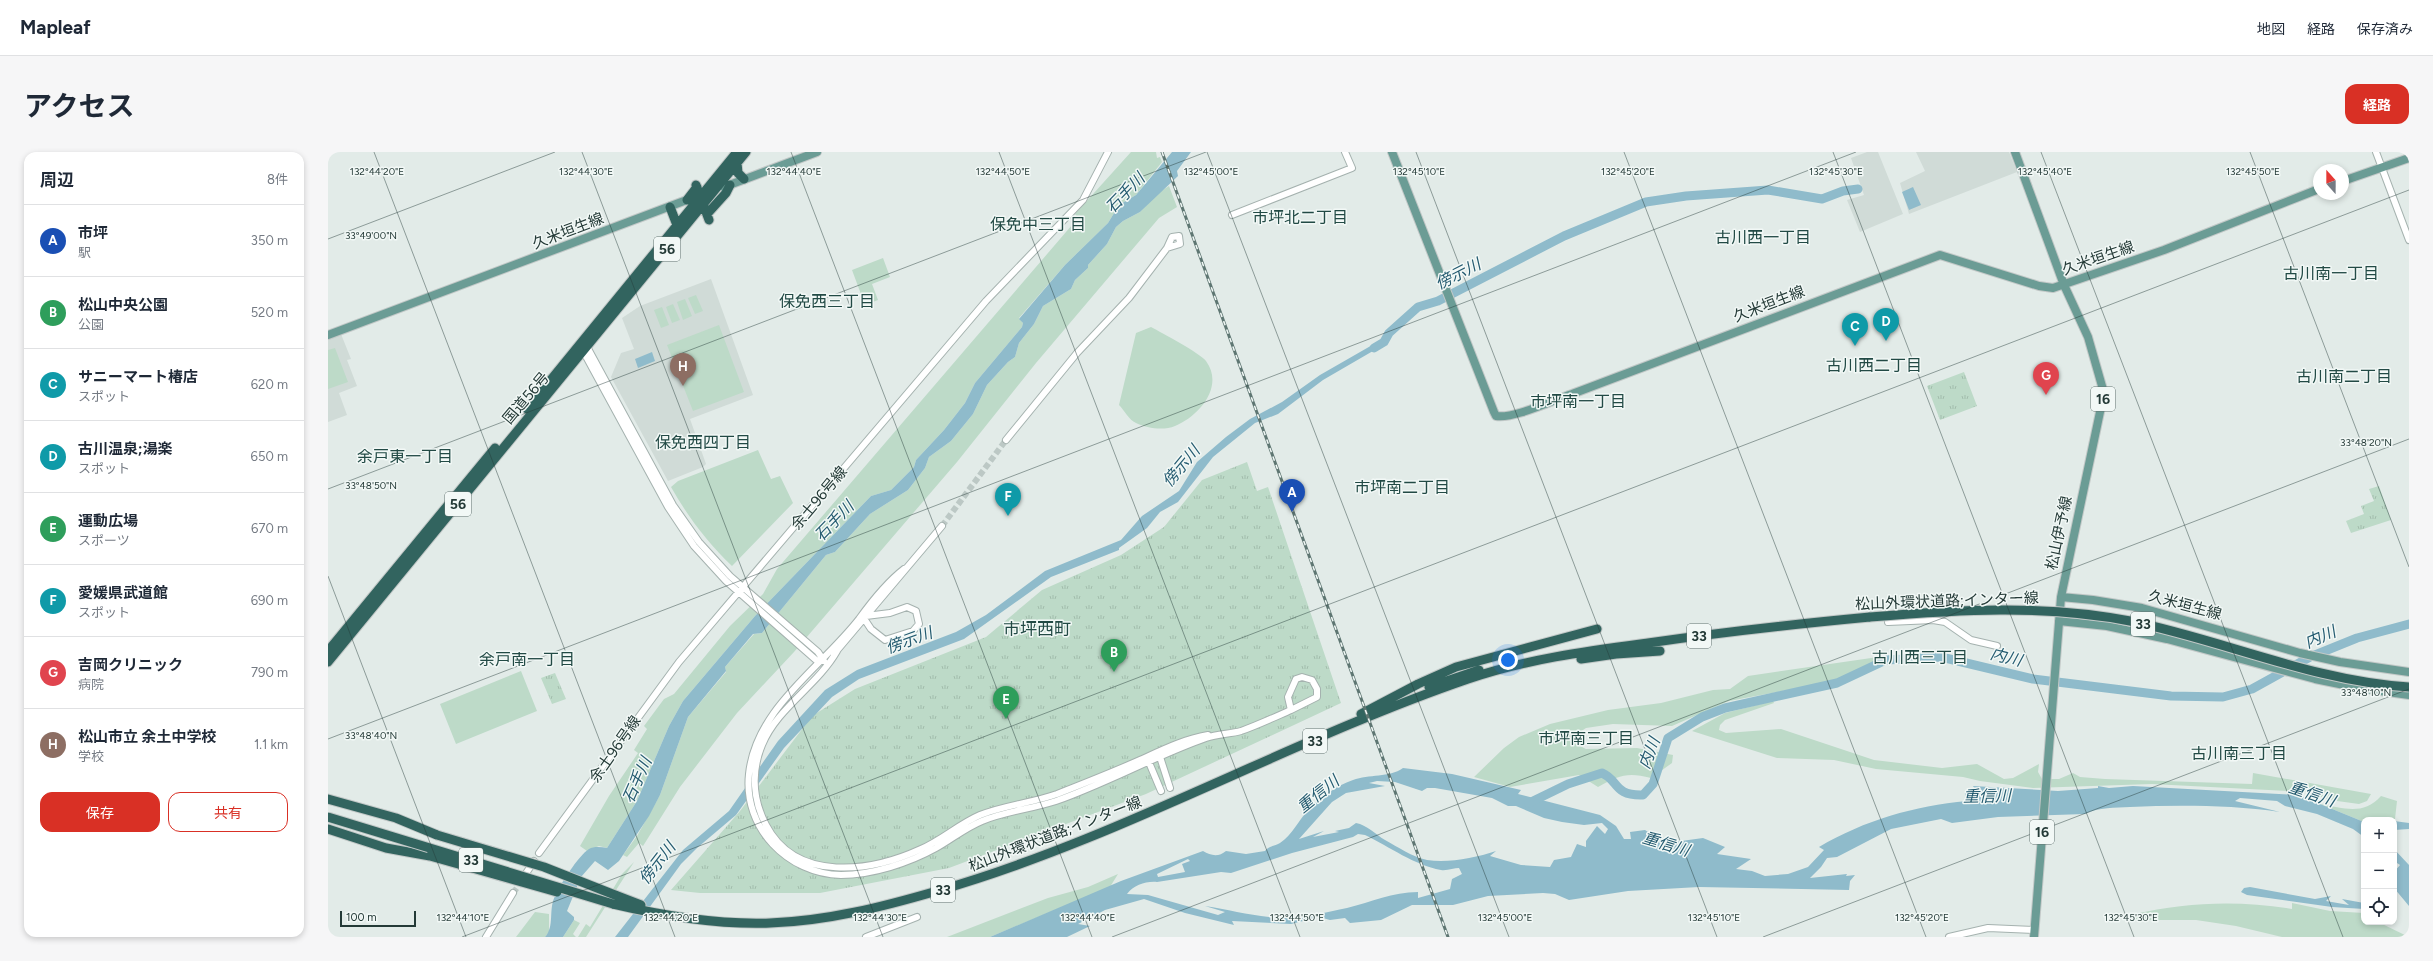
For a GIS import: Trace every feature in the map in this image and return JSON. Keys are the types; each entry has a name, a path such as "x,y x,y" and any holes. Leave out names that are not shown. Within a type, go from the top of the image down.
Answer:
{"highway":[{"name":"国道56号","path":"328,662 571,365 583,346 677,225 698,189 737,152"},
{"name":"国道56号","path":"328,651 583,346 704,205 714,190 746,152"},
{"path":"736,163 738,173 744,179"},
{"path":"698,189 708,217 726,193 730,184"},
{"name":"56","path":"687,200 698,189"},
{"name":"56","path":"670,207 677,225"},
{"name":"松山外環状道路;インター線","path":"1229,779 1361,714 1465,673 1528,663 1594,650 1757,627 1870,617 2013,610 2096,615 2202,639 2332,676 2362,682 2409,687"},
{"path":"1361,714 1418,684 1456,667 1597,629"},
{"path":"1401,705 1473,681 1513,672 1616,654 1660,651"},
{"name":"松山外環状道路;インター線","path":"328,817 671,915 705,920 764,924 827,918 872,909 978,880 1042,857 1401,705 1472,678 1528,663"},
{"path":"328,798 396,818 437,834 544,868 614,899"},
{"path":"328,829 386,848 430,856 542,890 614,899"}],"main road":[{"path":"698,189 714,190 817,152"},
{"name":"久米垣生線","path":"1392,152 1496,416 1512,415 1572,394 1940,255 2039,286 2053,288 2164,250 2313,191"},
{"name":"松山伊予線","path":"2015,152 2064,285 2088,337 2104,393 2061,597 2034,931"},
{"path":"2349,179 2409,158"},
{"name":"久米垣生線","path":"328,335 687,200"},
{"name":"久米垣生線","path":"2061,597 2093,600 2142,608 2300,653 2340,662 2409,672"},
{"path":"2059,621 2107,626 2138,632 2315,679 2359,688 2409,695"}],"street":[{"name":"余土96号線","path":"539,853 666,680 741,589 986,301 1083,200 1108,152"},
{"path":"1232,215 1352,168 1345,152"},
{"path":"2376,152 2409,240"},
{"path":"1006,440 1077,353 1129,298 1167,248"},
{"path":"583,346 592,368 694,546 726,581 741,589"},
{"path":"583,346 662,491 699,542 748,596 802,642 818,652 822,660 823,668"},
{"path":"571,365 582,362 592,368"},
{"path":"942,526 863,617 856,629 768,734 760,751 756,767 754,788 755,808 768,830 794,855 823,867 843,869 859,867 908,854 936,841 963,823 979,816 1056,794 1197,736 1223,734"},
{"path":"904,569 882,599 810,671 762,731 751,760 748,790 770,842 791,860 821,873 843,875 860,873 910,860 934,849 966,828 981,821 1058,800 1207,738 1253,726 1316,700 1318,694 1312,680 1299,677 1294,681 1288,697 1291,710"},
{"path":"882,599 880,609 884,614"},
{"path":"911,608 918,614 919,624 913,630 888,640 882,639 871,629 863,617 911,608"},
{"path":"1888,622 1933,620 1946,622 1971,640 1997,646"},
{"path":"856,629 864,627 871,629"},
{"path":"802,642 813,661 810,671"},
{"path":"818,652 830,650"},
{"path":"822,660 837,651"},
{"path":"809,652 822,660"},
{"path":"1152,755 1160,757"},
{"path":"1148,763 1152,755"},
{"path":"1160,757 1170,788"},
{"path":"1148,763 1161,792"},
{"path":"519,885 534,861"},
{"path":"486,937 513,894"},
{"path":"866,937 917,917"},
{"path":"1949,937 1988,928 2034,931"}],"shaded area":[{"path":"1867,152 1878,152 1903,214 1860,232 1847,200 1864,195 1851,158"},
{"path":"1916,152 2009,152 2017,172 1909,214 1900,183 1925,171"},
{"path":"711,279 753,395 690,419 706,464 703,467 668,481 611,377 621,353 634,349 622,318 640,306"},
{"path":"341,334 351,359 347,360 357,386 339,393 347,415 328,422 328,339"}],"green space":[{"path":"1131,152 1156,152 1157,158 1160,157 1162,162 1136,195 1119,205 1108,223 1065,265 1019,318 1023,323 1022,327 975,383 965,403 944,430 916,460 914,467 891,490 871,496 755,616 683,701 669,726 637,801 607,848 599,846 587,851 580,846 609,796 638,753 634,750 647,729 644,726 664,699 674,694 730,626 763,594 777,569 1078,218 1075,214"},
{"path":"1169,186 1177,207 1159,218 1036,363 957,462 794,652 737,713 680,787 643,846 639,843 627,857 623,855 637,836 660,795 688,717 726,672 725,667 754,634 762,633 826,555 835,552 870,514 908,490 925,468 929,457 951,441 973,414 987,385 1008,362 1015,357 1019,343 1034,324 1043,306 1071,289 1075,280 1088,268 1088,265 1107,244 1116,227 1123,221 1140,212 1158,193"},
{"path":"883,258 890,277 872,284 878,300 865,305 852,270"},
{"path":"696,295 703,311 695,314 688,298"},
{"path":"685,299 692,316 683,320 677,302"},
{"path":"673,304 680,320 672,323 666,307"},
{"path":"662,307 669,325 661,328 654,310"},
{"path":"719,325 744,392 693,411 667,345"},
{"path":"1151,327 1202,357 1206,361 1211,371 1211,391 1206,400 1192,416 1184,422 1170,428 1160,429 1133,422 1119,405 1136,333"},
{"path":"335,348 348,382 328,389 328,350"},
{"path":"1964,372 1977,406 1940,420 1927,386"},
{"path":"758,450 771,479 780,476 793,503 732,566 698,529 671,487 678,481"},
{"path":"1247,462 1257,491 1268,487 1341,703 1146,794 949,868 820,893 700,893 671,890 740,811 812,716 855,689 986,637 1042,590 1121,555 1164,527 1202,480"},
{"path":"2379,486 2391,520 2351,533 2346,521 2364,514 2361,506 2374,501 2369,489"},
{"path":"1885,656 1835,681 1729,701 1672,726 1613,724 1586,728 1574,736 1580,746 1586,749 1637,748 1673,755 1672,763 1651,778 1636,775 1618,777 1598,787 1579,775 1510,787 1474,777 1504,748 1519,737 1550,724 1608,710 1661,703 1713,690 1730,689 1748,676"},
{"path":"521,671 537,711 456,744 440,704"},
{"path":"555,673 566,699 552,704 541,678"},
{"path":"1773,701 1774,703 1725,720 1720,725 1719,730 1726,733 1781,729 1874,760 1942,768 1977,764 2004,779 2013,778 2039,764 2038,772 2042,779 2059,779 2073,773 2080,777 2105,779 2252,784 2253,773 2371,794 2367,801 2359,804 2330,800 2305,792 2152,784 2033,788 1980,781 1963,777 1876,769 1834,760 1777,758 1692,731 1725,713"},
{"path":"2381,796 2397,801 2395,817 2361,817 2361,821 2320,804 2353,809 2367,806"},
{"path":"634,862 586,937 578,937 586,924 590,927 622,874"},
{"path":"1118,874 1110,887 990,937 947,937 1048,898 1088,887"},
{"path":"2233,903 2292,909 2292,903 2330,911 2361,913 2361,925 2384,925 2409,937 2282,937 2236,926 2196,920 2135,920 2134,914 2174,907"},
{"path":"535,912 549,914 549,932 545,937 516,937"},
{"path":"574,920 580,923 573,934 576,937 563,937"}],"water":[{"path":"1172,152 1191,152 1177,171 1178,176 1140,212 1123,221 1116,227 1107,244 1088,265 1088,268 1075,280 1071,289 1043,306 1034,324 1019,343 1015,357 1008,362 987,385 973,414 951,441 929,457 925,468 908,490 870,514 835,552 826,555 762,633 753,634 725,667 726,671 688,717 660,795 649,816 619,861 608,870 595,861 581,877 567,911 574,917 574,920 563,937 545,937 550,928 553,901 557,891 585,852 593,847 607,848 637,801 669,726 683,701 755,616 871,496 891,490 914,467 916,460 944,430 965,403 975,383 1022,327 1023,323 1019,319 1065,265 1108,223 1119,205 1136,195"},
{"path":"1913,187 1921,205 1909,210 1902,192"},
{"path":"1381,340 1385,344 1323,380 1278,414 1255,423 1213,457 1178,502 1160,512 1147,528 1119,548 1119,550 1051,577 964,639 859,679 832,697 784,748 736,815 697,848 681,864 628,937 615,937 683,850 729,811 778,741 825,690 857,670 956,632 986,615 1045,571 1121,540 1142,516 1179,491 1197,462 1226,437 1250,419 1282,402 1320,375"},
{"path":"652,352 655,361 638,368 635,359"},
{"name":"重信川","path":"1403,768 1452,774 1521,790 1518,794 1600,815 1616,826 1624,839 1631,839 1630,832 1645,830 1654,836 1674,842 1703,838 1725,847 1717,854 1751,859 1736,869 1752,871 1765,876 1788,874 1808,867 1824,850 1819,847 1836,837 1872,822 1928,806 1967,801 1965,793 1976,791 1973,786 2058,791 2098,788 2098,786 2109,788 2133,786 2298,795 2361,821 2361,835 2353,829 2317,814 2285,806 2277,801 2240,798 2235,801 2280,812 2224,807 2168,806 2107,808 2085,814 1998,817 1952,823 1941,819 1891,829 1837,857 1827,858 1821,867 1810,878 1847,874 1846,876 1855,875 1850,881 1849,890 1699,887 1628,891 1569,900 1555,894 1543,893 1488,896 1453,905 1412,905 1381,920 1350,923 1345,918 1330,920 1319,917 1291,924 1232,921 1234,925 1185,913 1144,899 1105,910 1078,924 1090,926 1067,937 990,937 1121,881 1203,851 1215,855 1226,851 1246,854 1265,851 1284,840 1292,832 1312,805 1335,789 1347,782 1359,778 1392,773","holes":["1377,781 1395,782 1422,791 1427,788 1435,788 1492,798 1508,806 1516,806 1544,818 1584,825 1602,823 1608,829 1605,834 1597,826 1586,841 1586,847 1577,844 1571,857 1554,860 1550,867 1521,865 1490,856 1496,851 1462,859 1444,861 1427,860 1405,852 1367,828 1356,823 1349,828 1335,831 1339,832 1313,837 1324,831 1299,839 1332,802 1346,793 1385,786 1369,783","1358,834 1365,835 1402,855 1431,868 1441,870 1459,868 1462,874 1452,879 1450,889 1418,898 1418,892 1409,892 1338,910 1288,918 1261,916 1205,906 1225,912 1218,915 1148,895 1127,894 1133,888 1145,883 1221,872 1231,873 1292,853 1353,837","1188,859 1190,861 1182,864 1185,872 1158,877 1157,874"]},
{"path":"2397,821 2409,823 2409,829 2397,830"},
{"path":"2397,852 2409,865 2409,906 2397,892 2397,868 2400,865 2397,863"},
{"path":"2250,887 2315,899 2331,896 2326,901 2349,905 2342,899 2361,902 2361,909 2332,907 2247,895 2241,892 2244,888"}],"waterway":[{"name":"傍示川","path":"1374,348 1384,342 1389,333 1418,307 1438,301 1564,236 1646,202 1686,196 1768,190 1822,199 1843,191 1858,189"},
{"name":"内川","path":"1529,803 1568,784 1602,773 1626,793 1643,795 1653,784 1668,738 1702,717 1725,708 1837,683 1886,660 1941,657 2033,679 2171,696 2223,697 2252,689 2310,657 2357,638 2409,624"}],"tunnel":[{"path":"942,526 1006,440"},
{"path":"513,893 519,885"}],"railway":[{"path":"1162,152 1448,937"}],"place":[{"name":"古川温泉;湯楽","path":"1886,341"},
{"name":"サニーマート椿店","path":"1855,346"},
{"name":"松山市立 余土中学校","path":"683,386"},
{"name":"吉岡クリニック","path":"2046,395"},
{"name":"市坪","path":"1292,512"},
{"name":"愛媛県武道館","path":"1008,516"},
{"name":"松山中央公園","path":"1114,672"},
{"name":"運動広場","path":"1006,719"}],"district":[{"name":"市坪北二丁目","path":"1300,217"},
{"name":"保免中三丁目","path":"1038,224"},
{"name":"古川西一丁目","path":"1763,237"},
{"name":"古川南一丁目","path":"2331,273"},
{"name":"保免西三丁目","path":"827,301"},
{"name":"古川西二丁目","path":"1874,365"},
{"name":"古川南二丁目","path":"2344,376"},
{"name":"市坪南一丁目","path":"1578,401"},
{"name":"保免西四丁目","path":"703,442"},
{"name":"余戸東一丁目","path":"405,456"},
{"name":"市坪南二丁目","path":"1402,487"},
{"name":"市坪西町","path":"1037,629"},
{"name":"古川西三丁目","path":"1920,657"},
{"name":"余戸南一丁目","path":"527,659"},
{"name":"市坪南三丁目","path":"1586,738"},
{"name":"古川南三丁目","path":"2239,753"}],"water label":[{"name":"石手川","path":"1125,193"},
{"name":"石手川","path":"834,521"},
{"name":"石手川","path":"637,780"}]}
